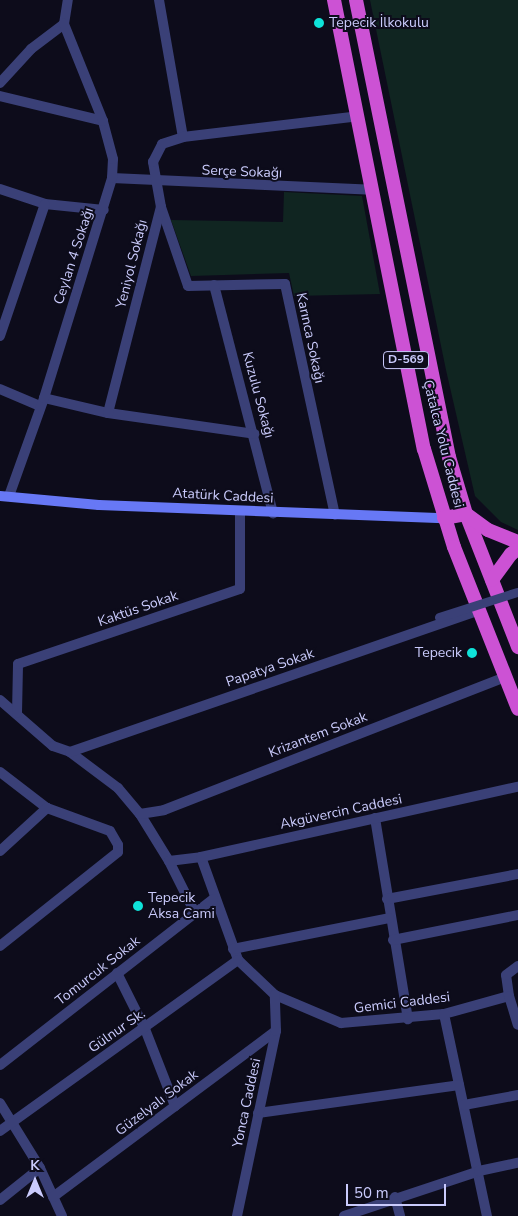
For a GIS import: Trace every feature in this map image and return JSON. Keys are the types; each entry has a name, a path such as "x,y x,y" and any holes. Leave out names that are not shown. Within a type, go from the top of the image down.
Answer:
{"highway":[{"name":"Çatalca Yolu Caddesi","path":"334,0 418,422 444,518 518,709"},
{"name":"Çatalca Yolu Caddesi","path":"356,0 446,444 466,514 518,647"},
{"path":"444,518 466,514 488,530 518,542"},
{"path":"492,580 511,554 518,550"}],"main road":[{"name":"Atatürk Caddesi","path":"4,496 99,505 444,518"}],"street":[{"path":"0,83 31,49 64,24 68,0"},
{"path":"159,0 183,136"},
{"name":"Ceylan 4 Sokağı","path":"4,496 42,402 104,210 112,178 113,159 103,121 64,24"},
{"path":"0,96 103,121"},
{"name":"Yeniyol Sokağı","path":"108,413 161,207 153,162 162,144 183,136 358,116"},
{"name":"Serçe Sokağı","path":"112,178 156,182 372,190"},
{"path":"0,189 45,204 104,210"},
{"path":"0,336 45,204"},
{"name":"Karınca Sokağı","path":"161,207 188,286 284,284 335,515"},
{"name":"Kuzulu Sokağı","path":"214,286 255,434 273,513"},
{"path":"0,390 42,402 255,434"},
{"name":"Kaktüs Sokak","path":"17,713 18,664 240,589 240,511"},
{"path":"439,617 516,592"},
{"name":"Papatya Sokak","path":"70,752 479,610"},
{"name":"Krizantem Sokak","path":"140,814 164,810 505,677"},
{"path":"0,700 53,746 70,752 118,788 140,814 169,861 196,913"},
{"path":"0,772 47,808 110,832 116,839 118,852 0,946"},
{"name":"Akgüvercin Caddesi","path":"169,861 201,858 518,787"},
{"path":"0,851 47,808"},
{"path":"375,818 389,918 408,1019"},
{"name":"Gemici Caddesi","path":"201,858 214,899 238,960 275,995 341,1023 408,1019 444,1014 510,996"},
{"path":"387,899 518,874"},
{"name":"Tomurcuk Sokak","path":"0,1065 214,899"},
{"path":"393,940 518,915"},
{"path":"233,949 389,918"},
{"name":"Gülnur Sk.","path":"0,1131 145,1029 238,960"},
{"path":"518,966 506,975 518,1025"},
{"path":"117,973 145,1029 175,1106"},
{"name":"Yonca Caddesi","path":"237,1216 276,1031 275,995"},
{"path":"444,1014 479,1171 487,1216"},
{"name":"Güzelyalı Sokak","path":"53,1197 276,1031"},
{"path":"258,1113 459,1085"},
{"path":"464,1105 518,1095"},
{"path":"0,1103 40,1168 62,1216"},
{"path":"344,1216 396,1197 479,1171 518,1162"},
{"path":"0,1200 40,1168"},
{"path":"396,1197 400,1216"}],"green space":[{"path":"370,0 518,0 518,530 501,522 475,496 446,370"},
{"path":"284,192 362,196 380,294 294,296 289,273 191,276 171,220 283,222"}],"place":[{"name":"Tepecik İlkokulu","path":"319,23"},
{"name":"Tepecik","path":"472,653"},
{"name":"Tepecik Aksa Cami","path":"138,906"}]}
